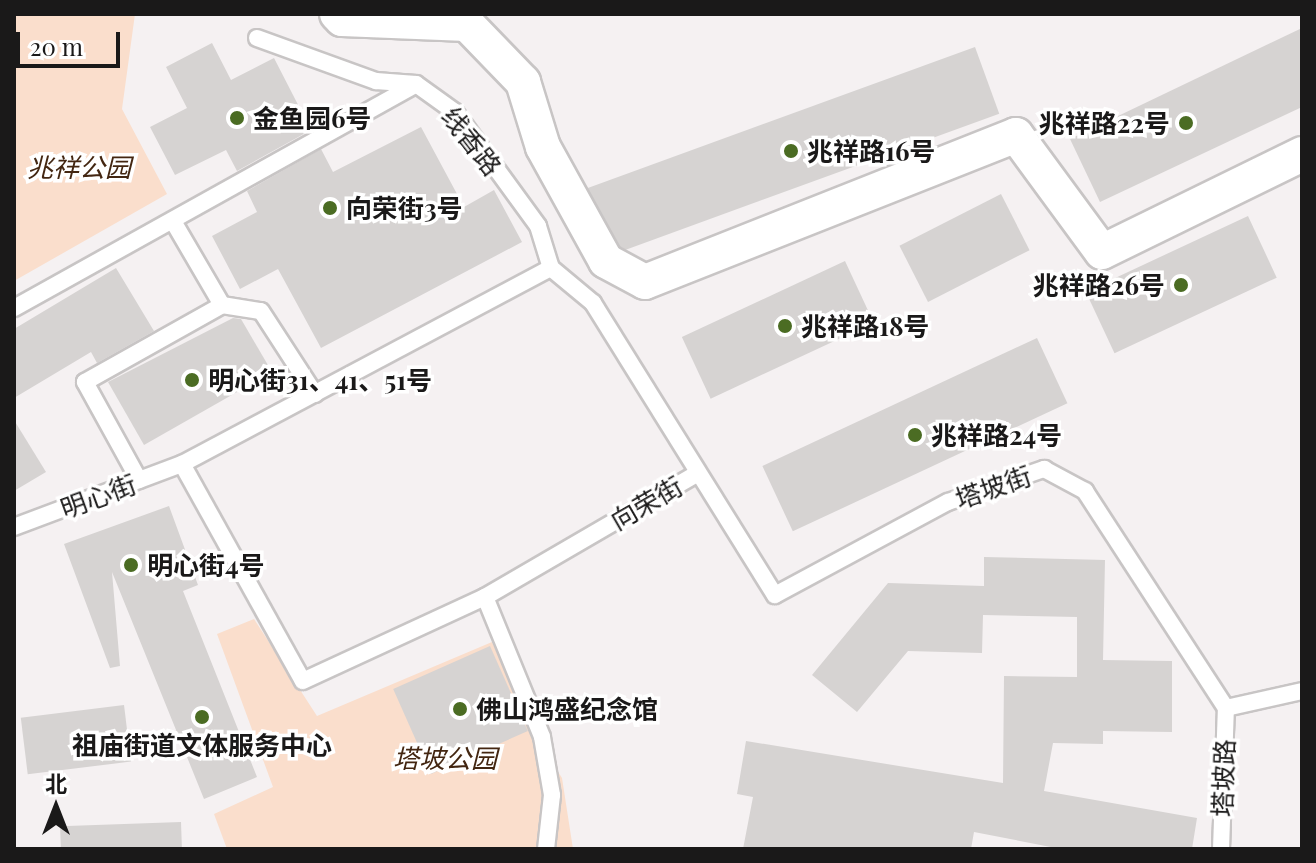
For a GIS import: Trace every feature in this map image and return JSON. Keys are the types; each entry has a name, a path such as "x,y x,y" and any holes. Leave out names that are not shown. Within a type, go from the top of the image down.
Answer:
{"street":[{"path":"337,14 342,19 467,24 523,82 543,147 606,261 645,282 1016,135 1102,252 1302,154"}],"lane":[{"name":"线香路","path":"257,38 340,71 416,84 455,112 538,226 551,268"},
{"path":"14,308 174,223 416,84"},
{"path":"174,223 222,305"},
{"path":"182,464 551,268"},
{"name":"向荣街","path":"182,464 303,681 485,597 696,474 593,303 551,268"},
{"path":"139,480 85,382 222,305 261,311 315,394"},
{"name":"明心街","path":"14,527 182,464"},
{"name":"塔坡街","path":"696,474 775,595 920,515 1044,469 1085,491 1226,708"},
{"path":"485,597 542,737 552,795 546,849"},
{"path":"1226,708 1302,691"},
{"name":"塔坡路","path":"1221,849 1226,708"}],"green space":[{"name":"兆祥公园","path":"14,14 135,14 122,109 167,194 14,281"},
{"name":"塔坡公园","path":"254,619 317,716 492,642 533,733 562,778 573,849 227,849 214,814 273,787 217,634"}],"building":[{"name":"兆祥路22号","path":"1302,28 1302,107 1100,202 1070,139"},
{"name":"金鱼园6号","path":"212,43 231,80 274,58 311,130 237,171 226,150 175,175 150,127 187,108 166,67"},
{"name":"兆祥路16号","path":"975,47 999,114 612,255 588,188"},
{"path":"421,127 464,207 494,190 522,242 321,348 278,269 240,289 212,236 257,212 247,191 321,149 333,172"},
{"path":"1001,194 1030,250 928,302 899,246"},
{"name":"兆祥路26号","path":"1248,216 1277,278 1115,353 1086,292"},
{"name":"兆祥路18号","path":"845,261 874,323 711,399 682,337"},
{"path":"116,268 154,331 97,363 91,352 14,398 14,329"},
{"name":"明心街31、41、51号","path":"233,318 241,319 272,372 144,445 108,382"},
{"name":"兆祥路24号","path":"1037,338 1067,403 793,531 762,466"},
{"path":"14,420 46,472 14,491"},
{"path":"169,506 198,585 183,591 257,777 204,799 112,572 120,666 110,668 64,544"},
{"path":"984,557 1105,560 1103,660 1172,661 1172,732 1103,731 1103,744 1053,743 1044,791 1197,818 1192,849 1061,849 974,832 971,849 743,849 753,797 737,794 746,741 1003,783 1004,676 1077,677 1077,617 983,615 982,653 908,651 857,712 812,675 888,583 984,586"},
{"name":"佛山鸿盛纪念馆","path":"490,646 528,731 431,774 393,689"},
{"path":"124,705 131,762 28,774 21,718"},
{"path":"181,822 182,849 61,849 60,826"}],"place":[{"name":"金鱼园6号","path":"237,118"},
{"name":"兆祥路22号","path":"1186,123"},
{"name":"兆祥路16号","path":"791,151"},
{"name":"向荣街3号","path":"330,208"},
{"name":"兆祥路26号","path":"1181,285"},
{"name":"兆祥路18号","path":"785,326"},
{"name":"明心街31、41、51号","path":"192,380"},
{"name":"兆祥路24号","path":"915,435"},
{"name":"明心街4号","path":"131,565"},
{"name":"佛山鸿盛纪念馆","path":"460,709"},
{"name":"祖庙街道文体服务中心","path":"202,717"}]}
